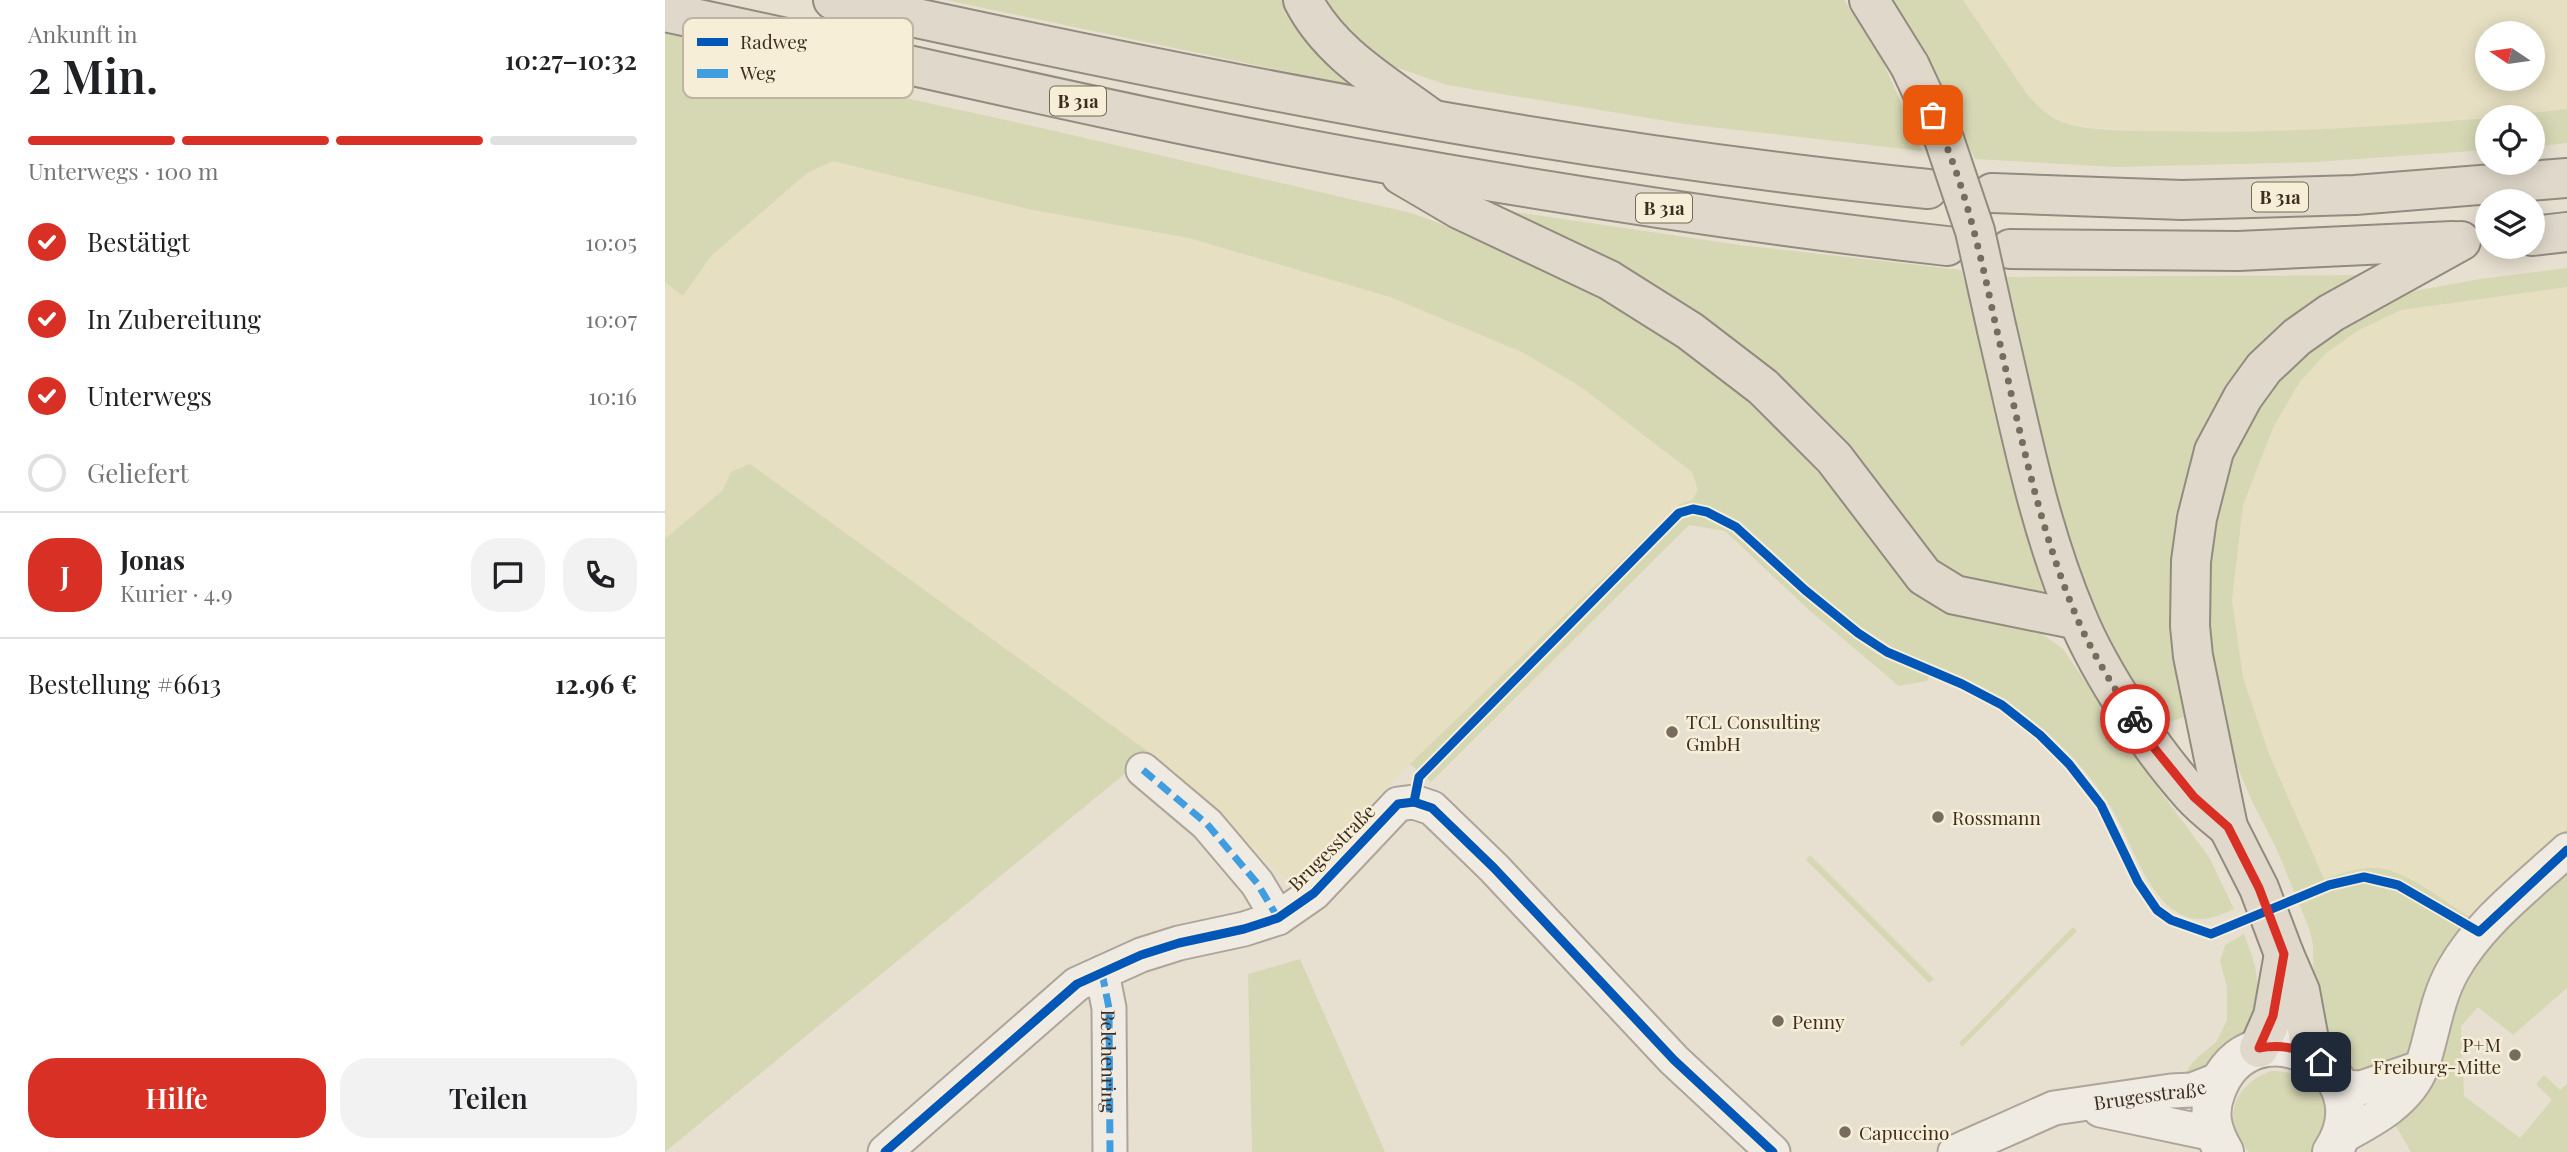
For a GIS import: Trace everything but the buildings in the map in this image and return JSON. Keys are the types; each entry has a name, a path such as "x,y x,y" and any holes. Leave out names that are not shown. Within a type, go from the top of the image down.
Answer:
{"highway":[{"name":"B 31a","path":"833,0 1009,38 1436,122 1762,171 1928,189"},
{"path":"1303,0 1324,34 1349,58 1436,122"},
{"path":"1869,0 1910,66 1944,139 1975,231 2035,494 2078,620 2127,708 2155,749 2194,797 2228,827"},
{"name":"B 31a","path":"665,12 693,18"},
{"name":"B 31a","path":"913,66 1381,163 1583,196 1947,246"},
{"path":"1381,163 1459,209 1609,280 1690,331 1763,387 1834,458 1924,576 1955,594 2078,620"},
{"name":"B 31a","path":"1992,193 2182,200 2355,195 2567,178"},
{"path":"2545,235 2567,232"},
{"path":"2010,249 2238,251 2474,240"},
{"path":"2312,1056 2300,991 2259,888 2228,827 2199,691 2190,626 2191,561 2196,529 2214,451 2257,377 2297,337 2332,313 2474,240"},
{"path":"2259,1048 2273,1016 2284,954"}],"street":[{"name":"Brugesstraße","path":"1143,770 1207,824 1257,883 1278,918"},
{"name":"Brugesstraße","path":"885,1152 1077,984 1179,943 1244,929 1278,918 1314,893 1398,804 1414,803 1432,808 1494,868 1674,1060 1773,1152"},
{"path":"2335,1145 2376,1119 2413,1084 2421,1067 2442,992 2454,968 2479,932 2567,850"},
{"name":"Belchenring","path":"1102,973 1109,1008 1110,1152"},
{"path":"2219,1143 2210,1114 2211,1102 2220,1079 2240,1058 2259,1048 2270,1046 2292,1048 2312,1056 2329,1070 2340,1087 2344,1114 2335,1145"},
{"path":"2340,1087 2361,1088 2421,1067"},
{"name":"Brugesstraße","path":"1955,1152 2054,1108 2192,1090 2220,1079"},
{"name":"Brugesstraße","path":"2077,1106 2219,1143"}],"shaded area":[{"path":"1963,0 2567,0 2567,109 2545,111 2545,105 2475,105 2475,118 2348,130 2199,132 2139,131 2069,125 2038,107"},
{"path":"833,161 1028,209 1189,238 1390,297 1524,353 1581,387 1692,472 1699,490 1692,500 1680,504 1410,764 1292,885 1150,753 731,472 722,491 665,539 665,282 684,296 711,256 807,173"},
{"path":"2567,287 2567,829 2470,917 2410,880 2324,879 2269,754 2243,678 2232,600 2243,505 2273,428 2299,382 2326,353 2359,330 2401,310"}],"green space":[{"path":"946,0 1296,0 1379,91"},
{"path":"1328,0 1844,0 1880,55 1922,151 1685,124 1447,85 1384,63 1336,15"},
{"path":"1889,0 1963,0 2026,93 2045,112 2068,124 2115,130 2244,132 2475,119 2475,151 2315,162 2115,167 1975,159 1907,24"},
{"path":"665,33 683,37 683,98 905,98 1411,213 1535,258 1647,317 1769,408 1989,615 2041,633 2063,649 2152,780 2209,857 2234,909 2213,917 2192,919 2167,904 2148,881 2120,824 2097,786 2058,742 2012,706 1987,690 1934,665 1927,681 1899,686 1809,610 1725,531 1689,525 1431,782 1410,764 1680,504 1692,500 1698,490 1692,472 1581,387 1524,353 1390,297 1189,238 1028,209 833,161 807,173 711,256 683,296 665,282"},
{"path":"2567,109 2567,143 2545,146 2545,111"},
{"path":"1488,208 1740,245 1961,270 2054,594 2000,594 1954,580 1928,560 1816,418"},
{"path":"2567,268 2567,287 2401,310 2359,330 2326,353 2299,383 2273,428 2243,505 2232,600 2243,678 2269,754 2324,879 2364,868 2389,870 2413,881 2470,917 2567,829 2567,988 2513,1035 2478,1007 2461,1026 2464,1096 2520,1138 2552,1100 2536,1084 2544,1075 2560,1090 2567,1084 2567,1152 2411,1152 2367,1076 2339,1061 2320,1038 2314,1003 2313,945 2309,928 2277,850 2231,752 2204,662 2209,517 2245,419 2306,347 2371,307 2414,291"},
{"path":"2374,275 2226,401 2193,714 2161,725 2134,687 2072,558 2052,489 2007,277"},
{"path":"750,464 1150,753 665,1152 665,539 722,491 731,472"},
{"path":"1810,855 1934,979 1929,983 1806,860"},
{"path":"2073,927 2077,931 1962,1047 1959,1043"},
{"path":"2244,934 2257,980 2252,1019 2237,1045 2226,1056 2200,1073 2185,1079 2185,1073 2194,1061 2217,1041 2227,1020 2227,987 2220,961 2225,945"},
{"path":"1300,959 1385,1152 1252,1152 1248,974"},
{"path":"2271,1071 2302,1078 2314,1086 2321,1097 2326,1110 2326,1124 2312,1152 2249,1152 2240,1140 2233,1116 2235,1105 2248,1085"}],"marked path":[{"path":"1143,770 1207,824 1257,883 1278,918"},
{"path":"1102,973 1109,1008 1110,1152"}],"cycle path":[{"path":"1414,802 1419,777 1679,513 1693,509 1707,512 1736,527 1805,590 1858,633 1887,652 1962,684 2002,705 2040,735 2069,764 2101,805 2138,882 2157,910 2171,920 2211,934 2329,885 2364,877 2398,885 2479,932 2567,850"},
{"path":"885,1152 1077,984 1141,955 1278,918 1314,893 1398,804 1414,802 1432,808 1494,868 1674,1060 1773,1152"}],"way so far":[{"path":"1933,115 1944,139 1975,231 2035,494 2062,578 2078,620 2135,719"}],"place":[{"name":"TCL Consulting GmbH","path":"1672,732"},
{"name":"Rossmann","path":"1938,817"},
{"name":"Penny","path":"1778,1021"},
{"name":"P+M Freiburg-Mitte","path":"2515,1055"},
{"name":"Capuccino","path":"1845,1132"}],"route":[{"path":"2135,719 2155,749 2194,797 2228,827 2259,888 2284,954 2273,1016 2259,1048 2292,1048 2321,1062"}]}
